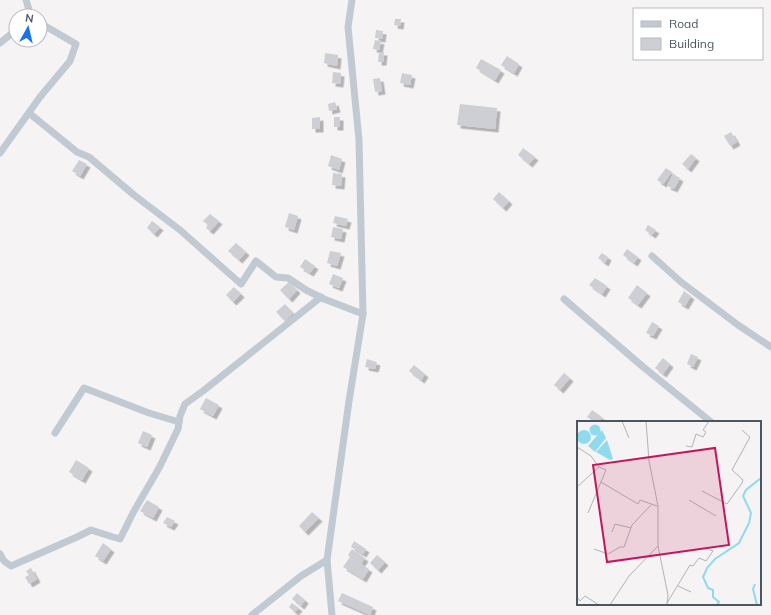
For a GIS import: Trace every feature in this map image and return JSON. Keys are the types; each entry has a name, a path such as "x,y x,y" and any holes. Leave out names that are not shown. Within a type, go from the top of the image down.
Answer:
{"street":[{"path":"332,615 328,560 349,401 363,314 359,140 348,27 352,0"},
{"path":"0,152 40,97 70,61 76,44 48,28"},
{"path":"0,43 8,36"},
{"path":"29,112 77,152 89,157 134,195 180,230 240,284 256,261 276,277 288,278 321,298 363,314"},
{"path":"652,256 681,282 738,326 771,347"},
{"path":"0,554 4,561 11,566 91,530 120,538 159,468 178,429 180,416 185,404 321,298"},
{"path":"564,299 642,366 710,421"},
{"path":"55,433 84,388 149,413 179,422"},
{"path":"252,615 301,576 328,560"}],"building":[{"path":"395,19 401,19 400,26 394,25"},
{"path":"376,30 383,31 382,39 375,38"},
{"path":"375,40 381,41 379,50 373,49"},
{"path":"379,52 384,52 383,62 378,62"},
{"path":"325,53 338,55 337,66 324,63"},
{"path":"507,56 519,64 514,73 501,65"},
{"path":"481,59 501,70 495,80 476,68"},
{"path":"333,72 341,73 340,84 332,83"},
{"path":"402,73 412,75 410,85 400,83"},
{"path":"380,78 382,91 375,92 373,79"},
{"path":"335,102 337,109 329,111 328,104"},
{"path":"460,104 497,108 495,129 457,125"},
{"path":"320,117 320,129 312,129 312,118"},
{"path":"334,117 340,117 340,127 334,127"},
{"path":"731,132 737,142 730,146 724,136"},
{"path":"523,148 535,157 529,164 518,155"},
{"path":"691,154 696,158 688,169 682,164"},
{"path":"331,155 342,159 339,170 328,166"},
{"path":"79,160 87,164 80,176 72,171"},
{"path":"666,168 672,172 663,184 657,180"},
{"path":"333,173 342,174 341,186 332,185"},
{"path":"673,174 680,178 674,189 667,186"},
{"path":"499,192 509,201 503,208 493,199"},
{"path":"289,213 298,216 294,230 285,227"},
{"path":"210,214 219,221 210,231 206,228 208,225 203,221"},
{"path":"335,216 348,219 346,226 333,223"},
{"path":"152,221 160,227 154,234 147,228"},
{"path":"648,225 656,230 652,235 645,230"},
{"path":"333,227 343,229 341,239 331,237"},
{"path":"236,243 246,252 239,260 228,251"},
{"path":"627,249 638,257 634,263 623,255"},
{"path":"330,251 341,253 337,266 327,263"},
{"path":"602,253 608,257 605,263 598,258"},
{"path":"305,259 315,266 310,273 300,267"},
{"path":"333,274 343,278 339,288 329,284"},
{"path":"595,278 607,286 602,294 589,285"},
{"path":"289,282 297,290 289,299 280,290"},
{"path":"637,285 647,293 638,305 628,298"},
{"path":"234,287 241,294 233,302 226,295"},
{"path":"684,291 691,296 685,306 678,302"},
{"path":"285,304 293,313 285,321 276,312"},
{"path":"652,322 659,326 653,336 646,333"},
{"path":"691,354 698,357 693,367 687,364"},
{"path":"663,358 670,364 663,374 655,368"},
{"path":"367,359 377,362 375,369 365,367"},
{"path":"414,365 425,374 421,380 409,371"},
{"path":"564,373 570,378 560,390 554,385"},
{"path":"206,398 219,405 213,416 200,409"},
{"path":"592,410 602,417 600,421 593,421 587,417"},
{"path":"143,431 152,435 147,447 138,443"},
{"path":"76,460 89,468 82,480 69,472"},
{"path":"147,500 159,507 153,518 140,511"},
{"path":"312,512 319,518 305,532 299,526"},
{"path":"167,517 175,521 171,527 163,523"},
{"path":"354,541 366,549 363,554 351,547"},
{"path":"103,543 111,549 103,561 95,556"},
{"path":"352,549 365,558 361,564 369,569 363,579 343,567 350,557 348,555"},
{"path":"377,555 385,562 378,570 370,563"},
{"path":"31,568 37,579 29,584 25,577 29,575 26,571"},
{"path":"297,593 305,600 301,606 292,599"},
{"path":"342,593 373,607 370,615 338,601"},
{"path":"292,603 299,608 295,612 289,607"}]}
